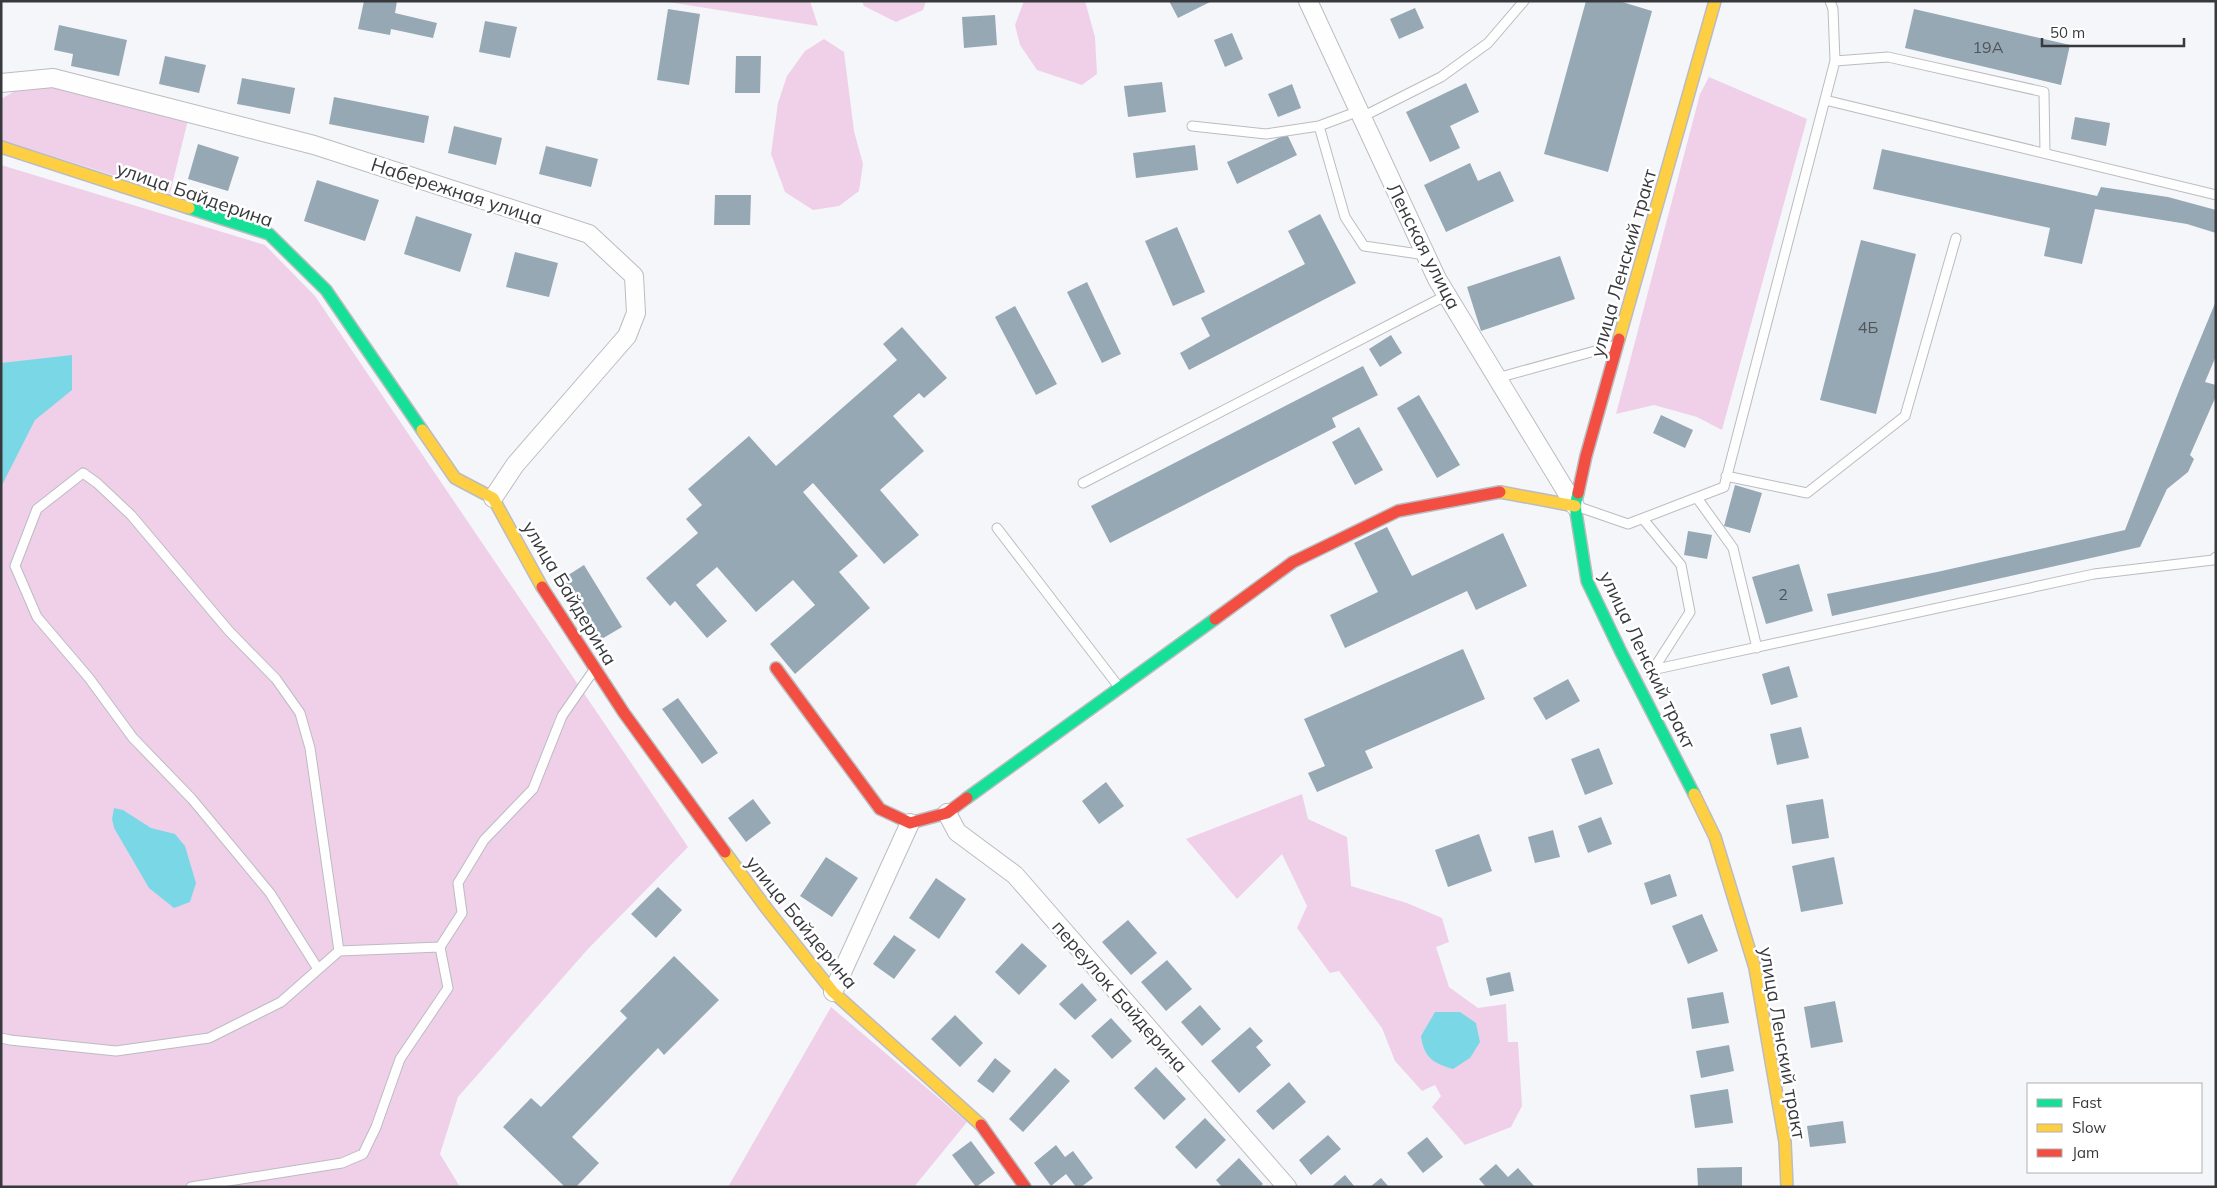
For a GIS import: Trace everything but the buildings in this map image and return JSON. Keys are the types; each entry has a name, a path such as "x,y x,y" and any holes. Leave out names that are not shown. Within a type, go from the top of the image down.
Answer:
{"street":[{"name":"Ленская улица","path":"1308,1 1426,255 1447,295 1575,506"},
{"name":"улица Ленский тракт","path":"1715,1 1586,456 1575,506 1587,581 1640,690 1711,826 1755,968 1785,1142 1787,1187"},
{"name":"Набережная улица","path":"1,84 53,78 314,145 589,234 634,276 636,313 627,336 515,465 493,498"},
{"name":"улица Байдерина","path":"1,147 270,234 326,290 455,478 493,498 546,593 624,713 767,910 833,992 983,1127 1025,1187"},
{"path":"776,668 880,809 910,823 947,813 1121,689 1293,562 1398,511 1496,491 1575,506"},
{"name":"переулок Байдерина","path":"947,813 957,832 1015,875 1287,1187"},
{"path":"833,992 910,823"}],"lane":[{"path":"1192,126 1266,134 1318,126 1360,114 1442,77 1488,44 1524,1"},
{"path":"1575,506 1628,524 1724,487 1835,61 1833,10 1830,1"},
{"path":"1835,61 1888,57 2044,92 2045,153"},
{"path":"1825,100 2216,194"},
{"path":"1318,126 1345,217 1364,246 1426,255"},
{"path":"1726,476 1807,493 1905,416 1956,238"},
{"path":"1083,483 1447,295"},
{"path":"1497,378 1618,344"},
{"path":"318,969 270,893 192,799 133,738 89,678 37,617 15,566 37,509 83,473 97,482 131,515 229,631 276,679 300,713 310,748 339,950"},
{"path":"1697,498 1733,548 1757,648"},
{"path":"1640,690 1690,612 1681,566 1643,519"},
{"path":"997,528 1121,689"},
{"path":"1652,670 2094,574 2213,560 2216,558"},
{"path":"190,1187 342,1163 362,1154 376,1127 400,1059 448,988 440,947 462,913 458,883 484,840 534,789 562,716 595,669"},
{"path":"1,1038 116,1050 209,1038 281,1002 339,950 440,947"}],"shaded area":[{"path":"662,1 810,1 818,26"},
{"path":"862,1 926,1 923,10 896,22 864,6"},
{"path":"1024,1 1085,1 1095,37 1097,74 1082,85 1037,70 1020,45 1015,25"},
{"path":"824,39 844,52 854,131 863,164 859,191 839,206 813,210 785,192 771,154 778,103 787,76 805,51"},
{"path":"1709,77 1807,119 1722,430 1697,417 1654,405 1616,414 1700,94"},
{"path":"52,85 188,120 170,193 1,140 1,99 15,91"},
{"path":"1,165 265,245 315,296 688,847 587,950 458,1097 440,1154 460,1187 1,1187"},
{"path":"1302,794 1308,819 1347,837 1351,886 1407,903 1442,918 1449,942 1436,947 1449,987 1478,1008 1506,1004 1508,1042 1518,1042 1522,1106 1511,1127 1465,1145 1432,1107 1441,1096 1435,1085 1422,1091 1395,1061 1382,1028 1339,971 1330,973 1297,928 1307,906 1282,854 1237,899 1186,839"},
{"path":"831,1007 967,1122 914,1187 728,1187"}],"water":[{"path":"72,355 72,390 35,420 1,487 1,363"},
{"path":"114,808 123,810 151,828 175,834 185,846 196,883 190,902 174,908 149,888 114,828 112,819"},
{"path":"1435,1012 1460,1012 1476,1023 1480,1042 1470,1058 1453,1069 1435,1062 1424,1050 1421,1036"}],"traffic: fast":[{"path":"189,208 269,234 326,290 422,430"},
{"path":"1578,493 1575,506 1587,581 1694,794"},
{"path":"967,798 1215,619"}],"traffic: slow":[{"path":"1619,339 1715,1"},
{"path":"1,147 189,208"},
{"path":"422,430 455,478 493,498 542,587"},
{"path":"1500,492 1575,506"},
{"path":"1694,794 1715,837 1755,968 1785,1142 1787,1187"},
{"path":"725,852 767,909 833,992 981,1125"}],"traffic: jam":[{"path":"1578,493 1586,456 1619,339"},
{"path":"1215,619 1293,562 1398,511 1500,492"},
{"path":"542,587 624,713 725,852"},
{"path":"776,668 880,809 910,823 947,813 967,798"},
{"path":"981,1125 1025,1187"}]}
